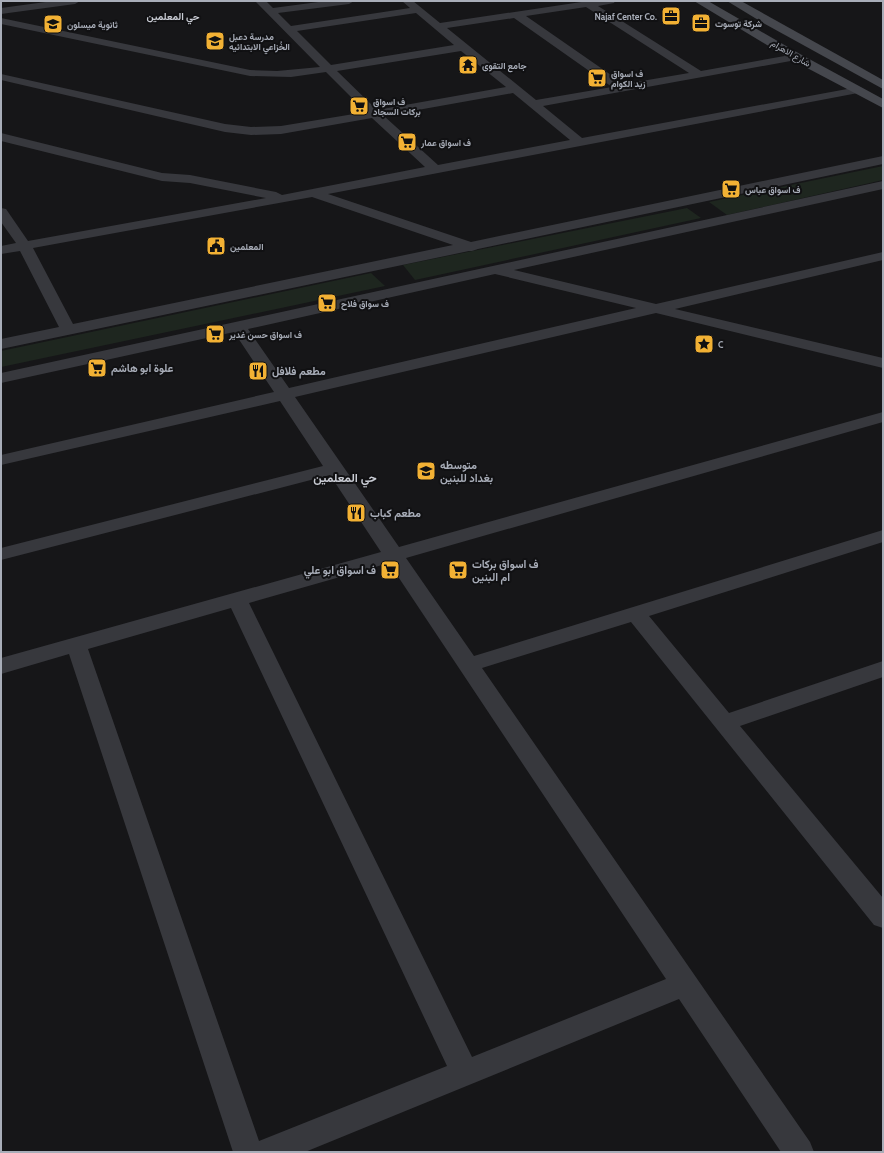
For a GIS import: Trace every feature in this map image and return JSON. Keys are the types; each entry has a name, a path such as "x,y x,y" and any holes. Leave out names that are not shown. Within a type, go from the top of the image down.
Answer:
{"main road":[{"name":"شارع الاهرام","path":"700,1 796,57 883,104"},
{"name":"شارع الاهرام","path":"732,1 883,85"},
{"path":"728,17 745,17 752,12"},
{"path":"744,26 755,22 769,22"}],"street":[{"path":"1,11 76,1"},
{"path":"260,1 331,68 375,114 435,169"},
{"path":"272,11 349,1"},
{"path":"407,1 580,142"},
{"path":"438,26 610,1"},
{"path":"588,4 700,75"},
{"path":"289,28 415,6"},
{"path":"517,15 622,88"},
{"path":"1,21 250,73 270,75 331,68 463,47"},
{"path":"535,104 796,57"},
{"path":"1,77 225,128 251,131 281,130 515,89"},
{"path":"1,250 313,194 435,169 858,90"},
{"path":"1,125 177,169 190,179"},
{"path":"1,137 162,177 190,179 288,198"},
{"path":"1,378 238,326 386,279 472,247 883,160"},
{"path":"1,344 68,330 386,279 495,270 882,186"},
{"path":"313,194 472,247"},
{"path":"686,202 714,222"},
{"path":"1,212 25,246 68,330"},
{"path":"1,460 883,256"},
{"path":"495,270 883,363"},
{"path":"238,326 799,1152"},
{"path":"1,666 883,418"},
{"path":"1,554 335,468"},
{"path":"468,665 883,536"},
{"path":"237,600 465,1073"},
{"path":"635,613 883,918"},
{"path":"76,645 248,1152"},
{"path":"724,723 881,673"},
{"path":"269,1152 685,984"}],"shaded area":[{"path":"883,166 883,180 727,215 709,202"},
{"path":"687,208 701,218 415,280 403,265"},
{"path":"371,273 385,286 1,367 1,351"}],"place":[{"name":"Najaf Center Co.","path":"671,16"},
{"name":"شركة توسوت","path":"701,23"},
{"name":"ثانوية ميسلون","path":"53,24"},
{"name":"مدرسة دعبل الخُزاعي الابتدائيه","path":"215,41"},
{"name":"جامع التقوى","path":"468,65"},
{"name":"ف اسواق زيد الكوام","path":"597,78"},
{"name":"ف اسواق بركات السجاد","path":"359,106"},
{"name":"ف اسواق عمار","path":"407,142"},
{"name":"ف اسواق عباس","path":"731,189"},
{"name":"المعلمين","path":"216,246"},
{"name":"ف سواق فلاح","path":"327,303"},
{"name":"ف اسواق حسن غدير","path":"215,334"},
{"name":"C","path":"704,344"},
{"name":"علوة ابو هاشم","path":"97,368"},
{"name":"مطعم فلافل","path":"258,371"},
{"name":"متوسطه بغداد للبنين","path":"426,471"},
{"name":"مطعم كباب","path":"356,513"},
{"name":"ف اسواق ابو علي","path":"390,570"},
{"name":"ف اسواق بركات ام البنين","path":"458,570"}],"district":[{"name":"حي المعلمین","path":"173,16"},
{"name":"حي المعلمين","path":"345,477"}]}
